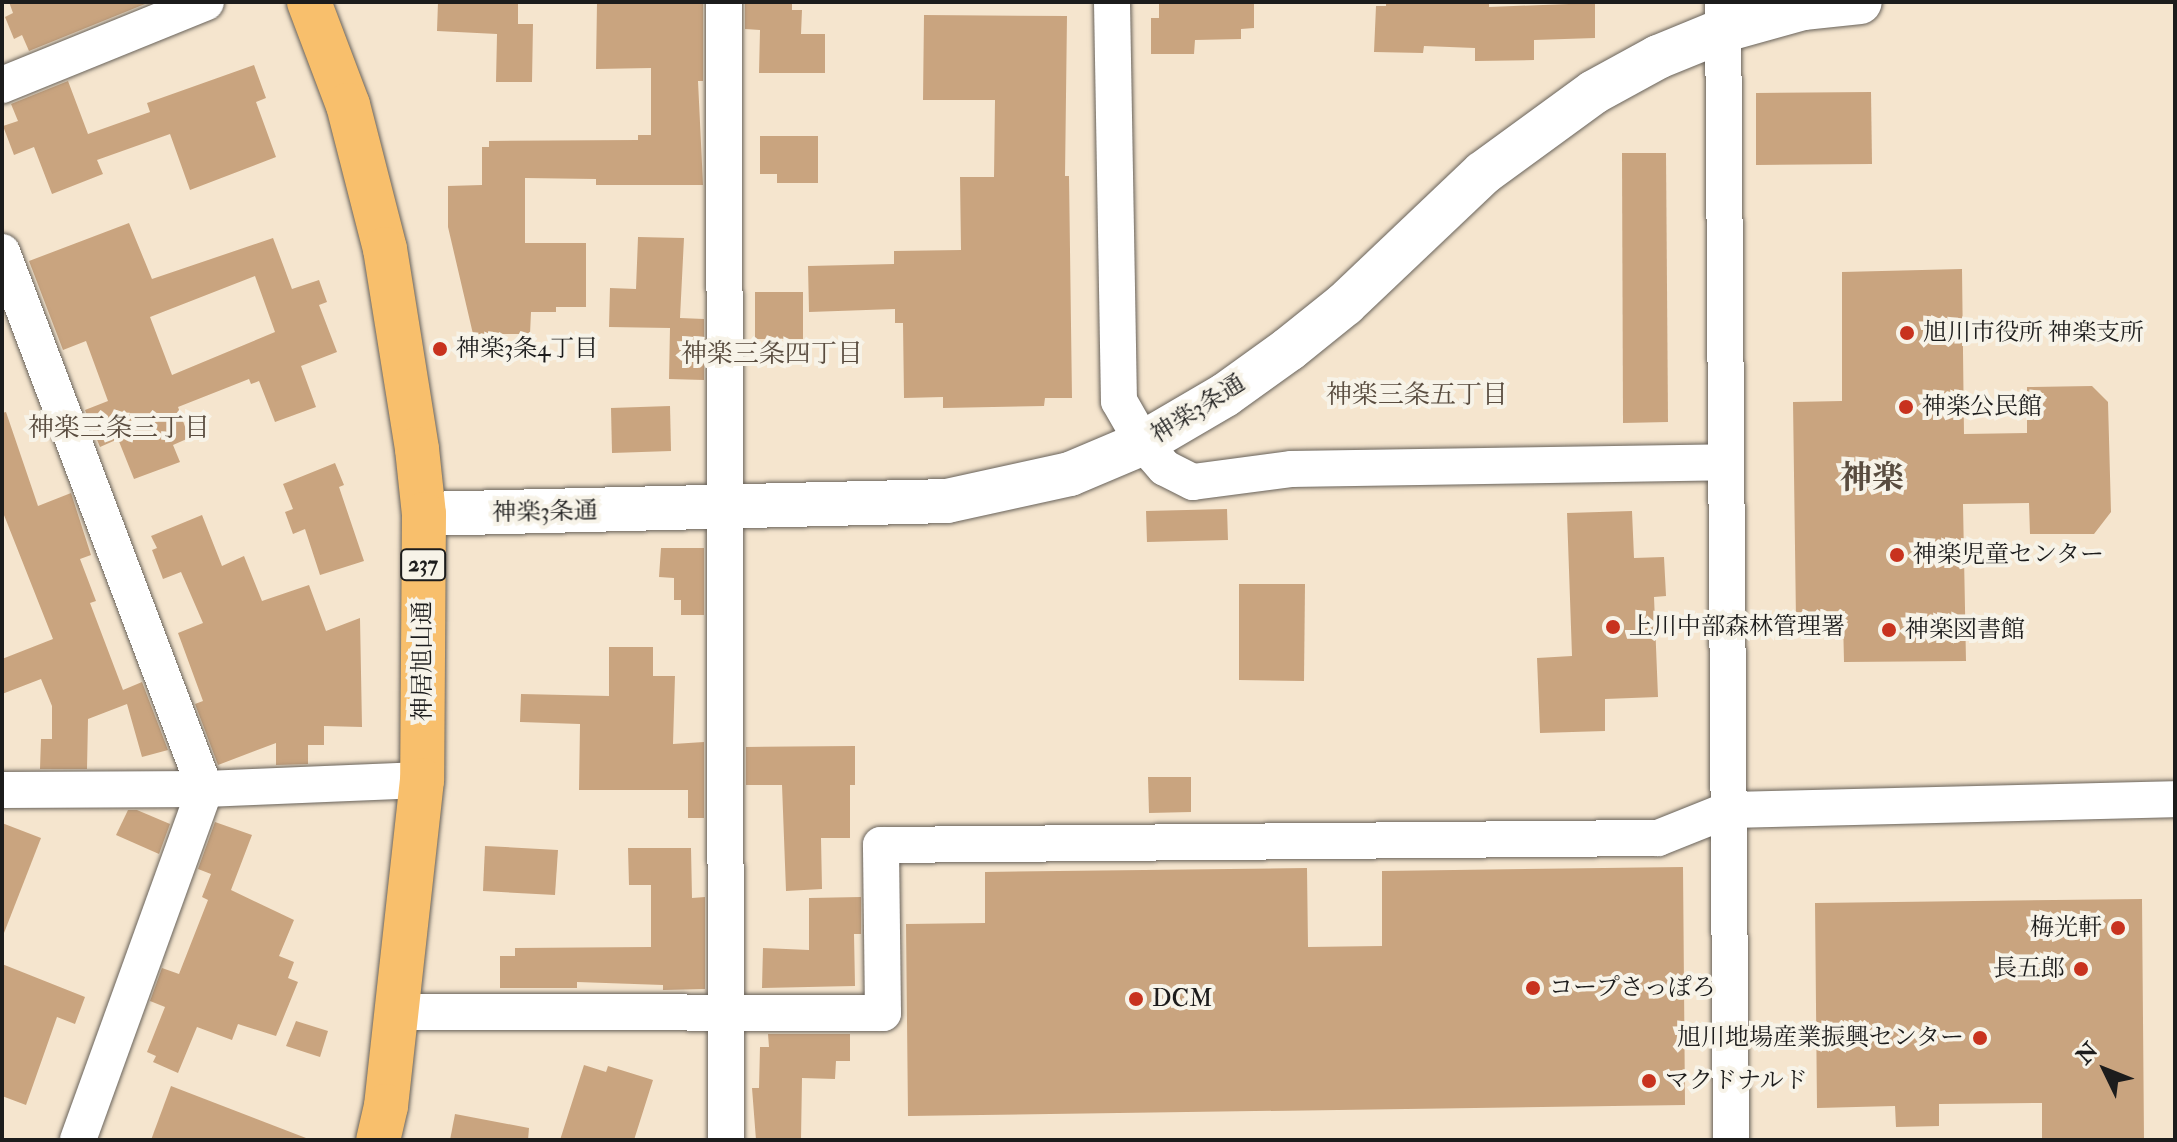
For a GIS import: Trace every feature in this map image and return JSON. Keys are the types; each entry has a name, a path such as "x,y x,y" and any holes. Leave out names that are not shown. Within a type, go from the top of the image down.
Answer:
{"highway":[{"name":"神居旭山通","path":"309,2 348,105 385,249 417,449 424,514 422,780 397,1012 378,1140"}],"street":[{"path":"2,85 206,2"},
{"path":"724,2 726,1140"},
{"path":"1112,2 1119,401 1143,443 1165,468 1193,482 1292,469 1726,462"},
{"name":"神楽3条通","path":"424,514 723,509 947,501 1070,474 1143,443 1225,395 1289,349 1345,304 1483,173 1594,92 1724,16 1860,2"},
{"path":"1724,16 1731,1140"},
{"path":"2,252 205,789 78,1140"},
{"path":"2,790 205,789 422,780"},
{"path":"397,1012 883,1013 881,845 1658,838 1728,810 2175,799"}],"building":[{"path":"9,2 150,2 29,51 22,35 14,39 5,17 13,13"},
{"path":"438,2 518,2 518,24 533,24 532,82 496,82 497,34 437,31"},
{"path":"597,2 703,2 703,81 698,81 703,185 596,185 596,179 525,178 525,243 586,243 586,307 556,307 556,312 531,312 530,334 473,334 448,227 448,186 482,185 482,147 489,147 489,141 638,140 638,135 651,135 651,68 596,69"},
{"path":"745,2 792,2 792,10 802,10 801,34 825,34 825,73 759,73 760,30 745,29"},
{"path":"1254,2 1254,28 1241,29 1241,39 1195,40 1194,54 1151,54 1151,18 1159,18 1159,3"},
{"path":"1386,2 1489,2 1489,7 1595,3 1595,38 1534,40 1534,60 1475,61 1475,48 1424,46 1423,53 1374,52 1376,6 1386,6"},
{"path":"924,15 1067,16 1065,176 1069,176 1072,398 1045,398 1044,406 943,408 943,397 904,398 903,323 895,323 895,309 809,312 808,266 894,264 894,251 961,250 960,177 994,177 995,100 923,100"},
{"path":"254,65 266,98 256,102 276,157 190,190 170,134 97,160 103,174 52,194 34,147 14,155 3,126 18,121 11,104 68,81 88,134 150,112 147,103"},
{"path":"1871,92 1872,164 1756,165 1756,93"},
{"path":"760,136 818,136 818,183 777,183 777,174 760,174"},
{"path":"1622,153 1666,153 1668,422 1623,423"},
{"path":"129,223 152,279 273,238 292,289 319,280 327,302 319,305 337,352 301,366 316,407 275,422 259,381 251,384 249,379 178,407 189,438 173,445 180,462 134,479 118,439 100,447 85,410 108,401 86,341 63,350 29,261","holes":["255,276 275,332 172,375 150,317"]},
{"path":"638,237 684,238 680,318 704,319 704,380 669,379 670,328 609,327 610,288 636,289"},
{"path":"1962,269 1964,434 2027,433 2027,387 2092,386 2108,402 2111,512 2094,534 2030,534 2029,503 1963,504 1966,661 1844,662 1843,619 1796,620 1793,402 1842,401 1842,272"},
{"path":"755,292 803,292 803,339 755,339"},
{"path":"670,406 671,451 612,453 611,408"},
{"path":"6,412 38,506 71,493 91,555 80,559 96,601 90,603 123,690 142,682 168,750 142,757 127,704 88,719 87,769 40,769 41,739 52,739 52,706 41,679 2,694 2,659 53,639 2,510 2,413"},
{"path":"335,463 344,485 339,487 364,561 320,575 305,529 293,534 285,512 293,509 283,484"},
{"path":"1227,509 1228,540 1147,542 1146,511"},
{"name":"上川中部森林管理署","path":"1632,511 1634,558 1664,557 1666,596 1654,597 1658,697 1605,699 1605,731 1540,733 1537,658 1572,656 1567,513"},
{"path":"202,515 222,566 244,556 262,601 309,585 326,631 360,618 362,727 324,726 324,745 308,745 308,764 276,765 276,743 218,765 195,704 203,701 178,633 203,623 181,572 163,579 152,550 157,548 151,536"},
{"path":"661,548 704,548 704,615 681,615 681,600 674,600 674,578 659,577"},
{"path":"1239,584 1305,584 1304,681 1239,680"},
{"path":"609,647 653,647 653,676 675,676 673,744 704,742 704,818 688,818 688,790 579,790 580,724 520,722 521,694 609,696"},
{"path":"855,746 855,785 850,785 850,838 821,838 822,889 786,891 782,785 746,785 746,747"},
{"path":"1148,777 1191,777 1191,812 1149,813"},
{"path":"128,810 137,810 170,824 159,854 116,835"},
{"path":"215,822 252,835 231,890 294,920 279,956 294,962 288,978 298,982 276,1036 238,1024 232,1040 197,1027 178,1073 153,1062 156,1056 147,1052 165,1007 150,1001 162,968 179,974 208,900 202,897 211,874 198,869"},
{"path":"2,823 41,838 4,933 2,933"},
{"path":"485,846 558,850 555,895 483,891"},
{"path":"628,848 691,848 692,898 705,897 705,989 663,990 663,985 577,982 577,988 500,988 500,956 515,956 515,948 651,947 651,885 629,885"},
{"path":"1683,867 1685,1105 908,1116 906,924 985,923 985,872 1307,868 1308,947 1382,946 1382,871"},
{"path":"861,897 861,934 854,934 855,986 762,988 763,948 809,950 809,898"},
{"name":"旭川地場産業振興センター","path":"2142,899 2144,1140 2042,1140 2042,1103 1939,1104 1939,1126 1896,1127 1895,1106 1817,1108 1815,903"},
{"path":"2,964 85,997 75,1024 57,1017 26,1105 2,1096"},
{"path":"296,1021 328,1031 320,1057 286,1046"},
{"path":"768,1034 850,1034 850,1061 836,1061 835,1079 802,1078 801,1140 756,1140 752,1088 759,1088 760,1047 769,1047"},
{"path":"584,1065 606,1072 608,1066 653,1080 634,1140 560,1140"},
{"path":"171,1086 306,1138 306,1140 151,1140"},
{"path":"455,1114 529,1128 528,1140 450,1140"}],"place":[{"name":"旭川市役所 神楽支所","path":"1907,333"},
{"name":"神楽3条4丁目","path":"440,349"},
{"name":"神楽公民館","path":"1906,407"},
{"name":"神楽児童センター","path":"1897,555"},
{"name":"上川中部森林管理署","path":"1613,627"},
{"name":"神楽図書館","path":"1889,630"},
{"name":"梅光軒","path":"2118,928"},
{"name":"長五郎","path":"2081,969"},
{"name":"コープさっぽろ","path":"1533,988"},
{"name":"DCM","path":"1136,999"},
{"name":"旭川地場産業振興センター","path":"1980,1038"},
{"name":"マクドナルド","path":"1649,1081"}],"district":[{"name":"神楽三条四丁目","path":"772,355"},
{"name":"神楽三条五丁目","path":"1417,396"},
{"name":"神楽三条三丁目","path":"119,429"},
{"name":"神楽","path":"1872,478"}]}
